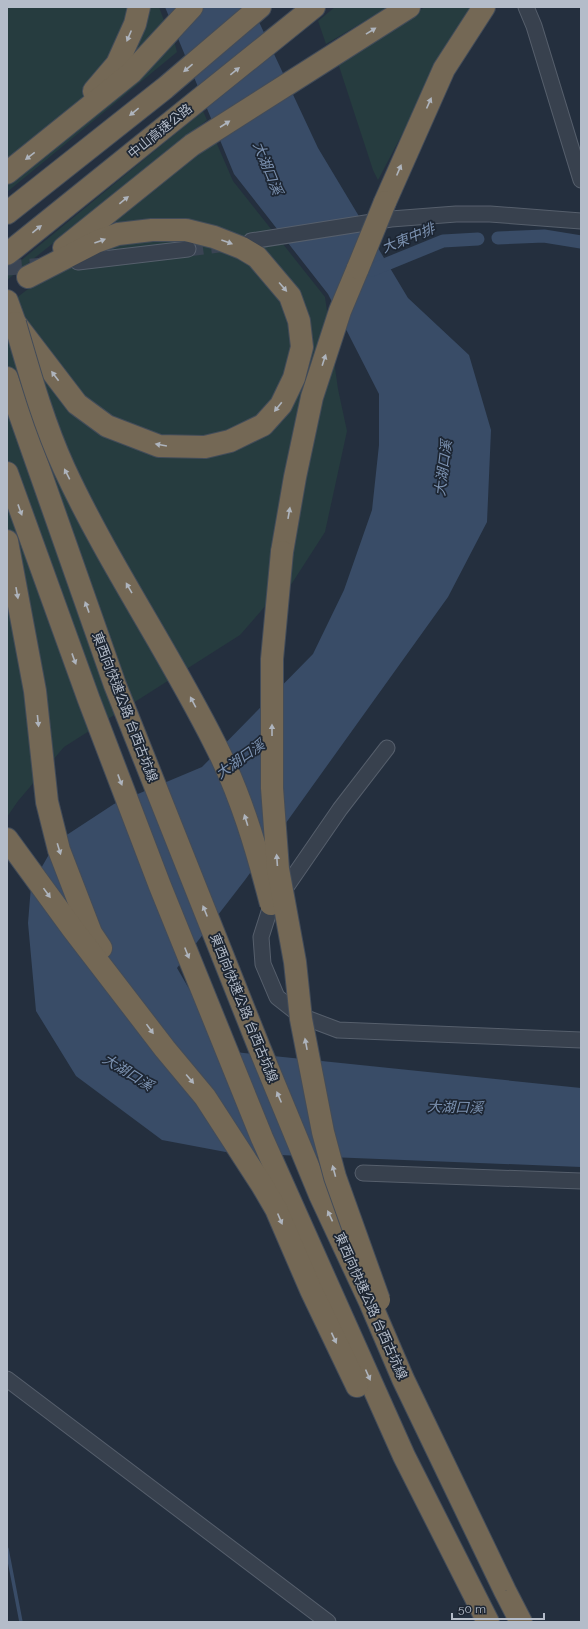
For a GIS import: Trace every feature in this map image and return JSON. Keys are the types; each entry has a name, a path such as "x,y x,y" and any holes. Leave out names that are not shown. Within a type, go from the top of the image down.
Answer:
{"highway":[{"path":"124,69 139,7"},
{"path":"7,173 52,138 192,7"},
{"path":"7,213 165,88 260,7"},
{"name":"中山高速公路","path":"7,254 314,7"},
{"path":"7,293 192,145 409,7"},
{"path":"301,1020 295,962 278,869 272,788 272,659 282,552 295,477 312,397 340,311 413,138 444,69 484,7"},
{"path":"15,323 77,404 107,426 159,446 205,447 230,441 263,425 281,405 294,378 302,346 299,321 290,296 256,246 242,248 214,237 186,230 152,230 118,234 96,242 28,277"},
{"path":"7,302 15,323 33,387 64,468 105,547 166,652 216,745 244,811 262,871 301,1020 323,1132 333,1170 374,1301 505,1591 521,1622"},
{"name":"東西向快速公路 台西古坑線","path":"7,378 115,685 173,832 320,1195 374,1301"},
{"path":"7,473 89,700 160,886 262,1138 404,1456 488,1622"},
{"path":"7,541 35,692 47,802 59,850 91,933 118,972 135,1009"},
{"path":"7,839 72,928 165,1049 205,1097 262,1185 276,1209 311,1290 350,1372 479,1622"}],"street":[{"path":"526,7 534,26 581,180"},
{"path":"256,246 391,219 456,214 490,214 581,221"},
{"path":"78,262 188,249"},
{"path":"387,748 340,809 269,912 261,937 263,964 276,997 302,1016 338,1030 581,1040"},
{"path":"363,1173 581,1181"},
{"path":"7,1379 328,1622"}],"green space":[{"path":"7,7 159,7 165,23 125,63 7,160"},
{"path":"335,7 389,7 326,44 318,21"},
{"path":"425,7 474,7 447,49 378,180 373,170 337,60"},
{"path":"174,40 177,52 7,192 7,181"},
{"path":"203,111 207,120 7,280 7,272"},
{"path":"214,137 233,181 325,297 338,389 347,431 325,532 287,591 267,604 240,635 64,747 18,801 7,817 7,305 44,277 97,247 142,237 258,246 235,233 184,222 115,228 107,225"}],"water":[{"name":"大湖口溪","path":"165,7 252,7 318,148 408,298 469,355 491,430 487,522 448,597 245,880 177,968 225,1051 581,1088 581,1167 231,1153 162,1140 76,1076 36,1011 28,923 31,886 56,842 114,804 202,767 313,654 344,590 372,510 379,445 379,394 328,294 234,174"}],"waterway":[{"name":"大東中排","path":"498,238 544,236 581,242"},
{"name":"大東中排","path":"372,270 443,241 478,239"},
{"path":"7,1549 21,1622"}],"tunnel":[{"path":"188,249 226,244"},
{"path":"7,268 44,265"}]}
